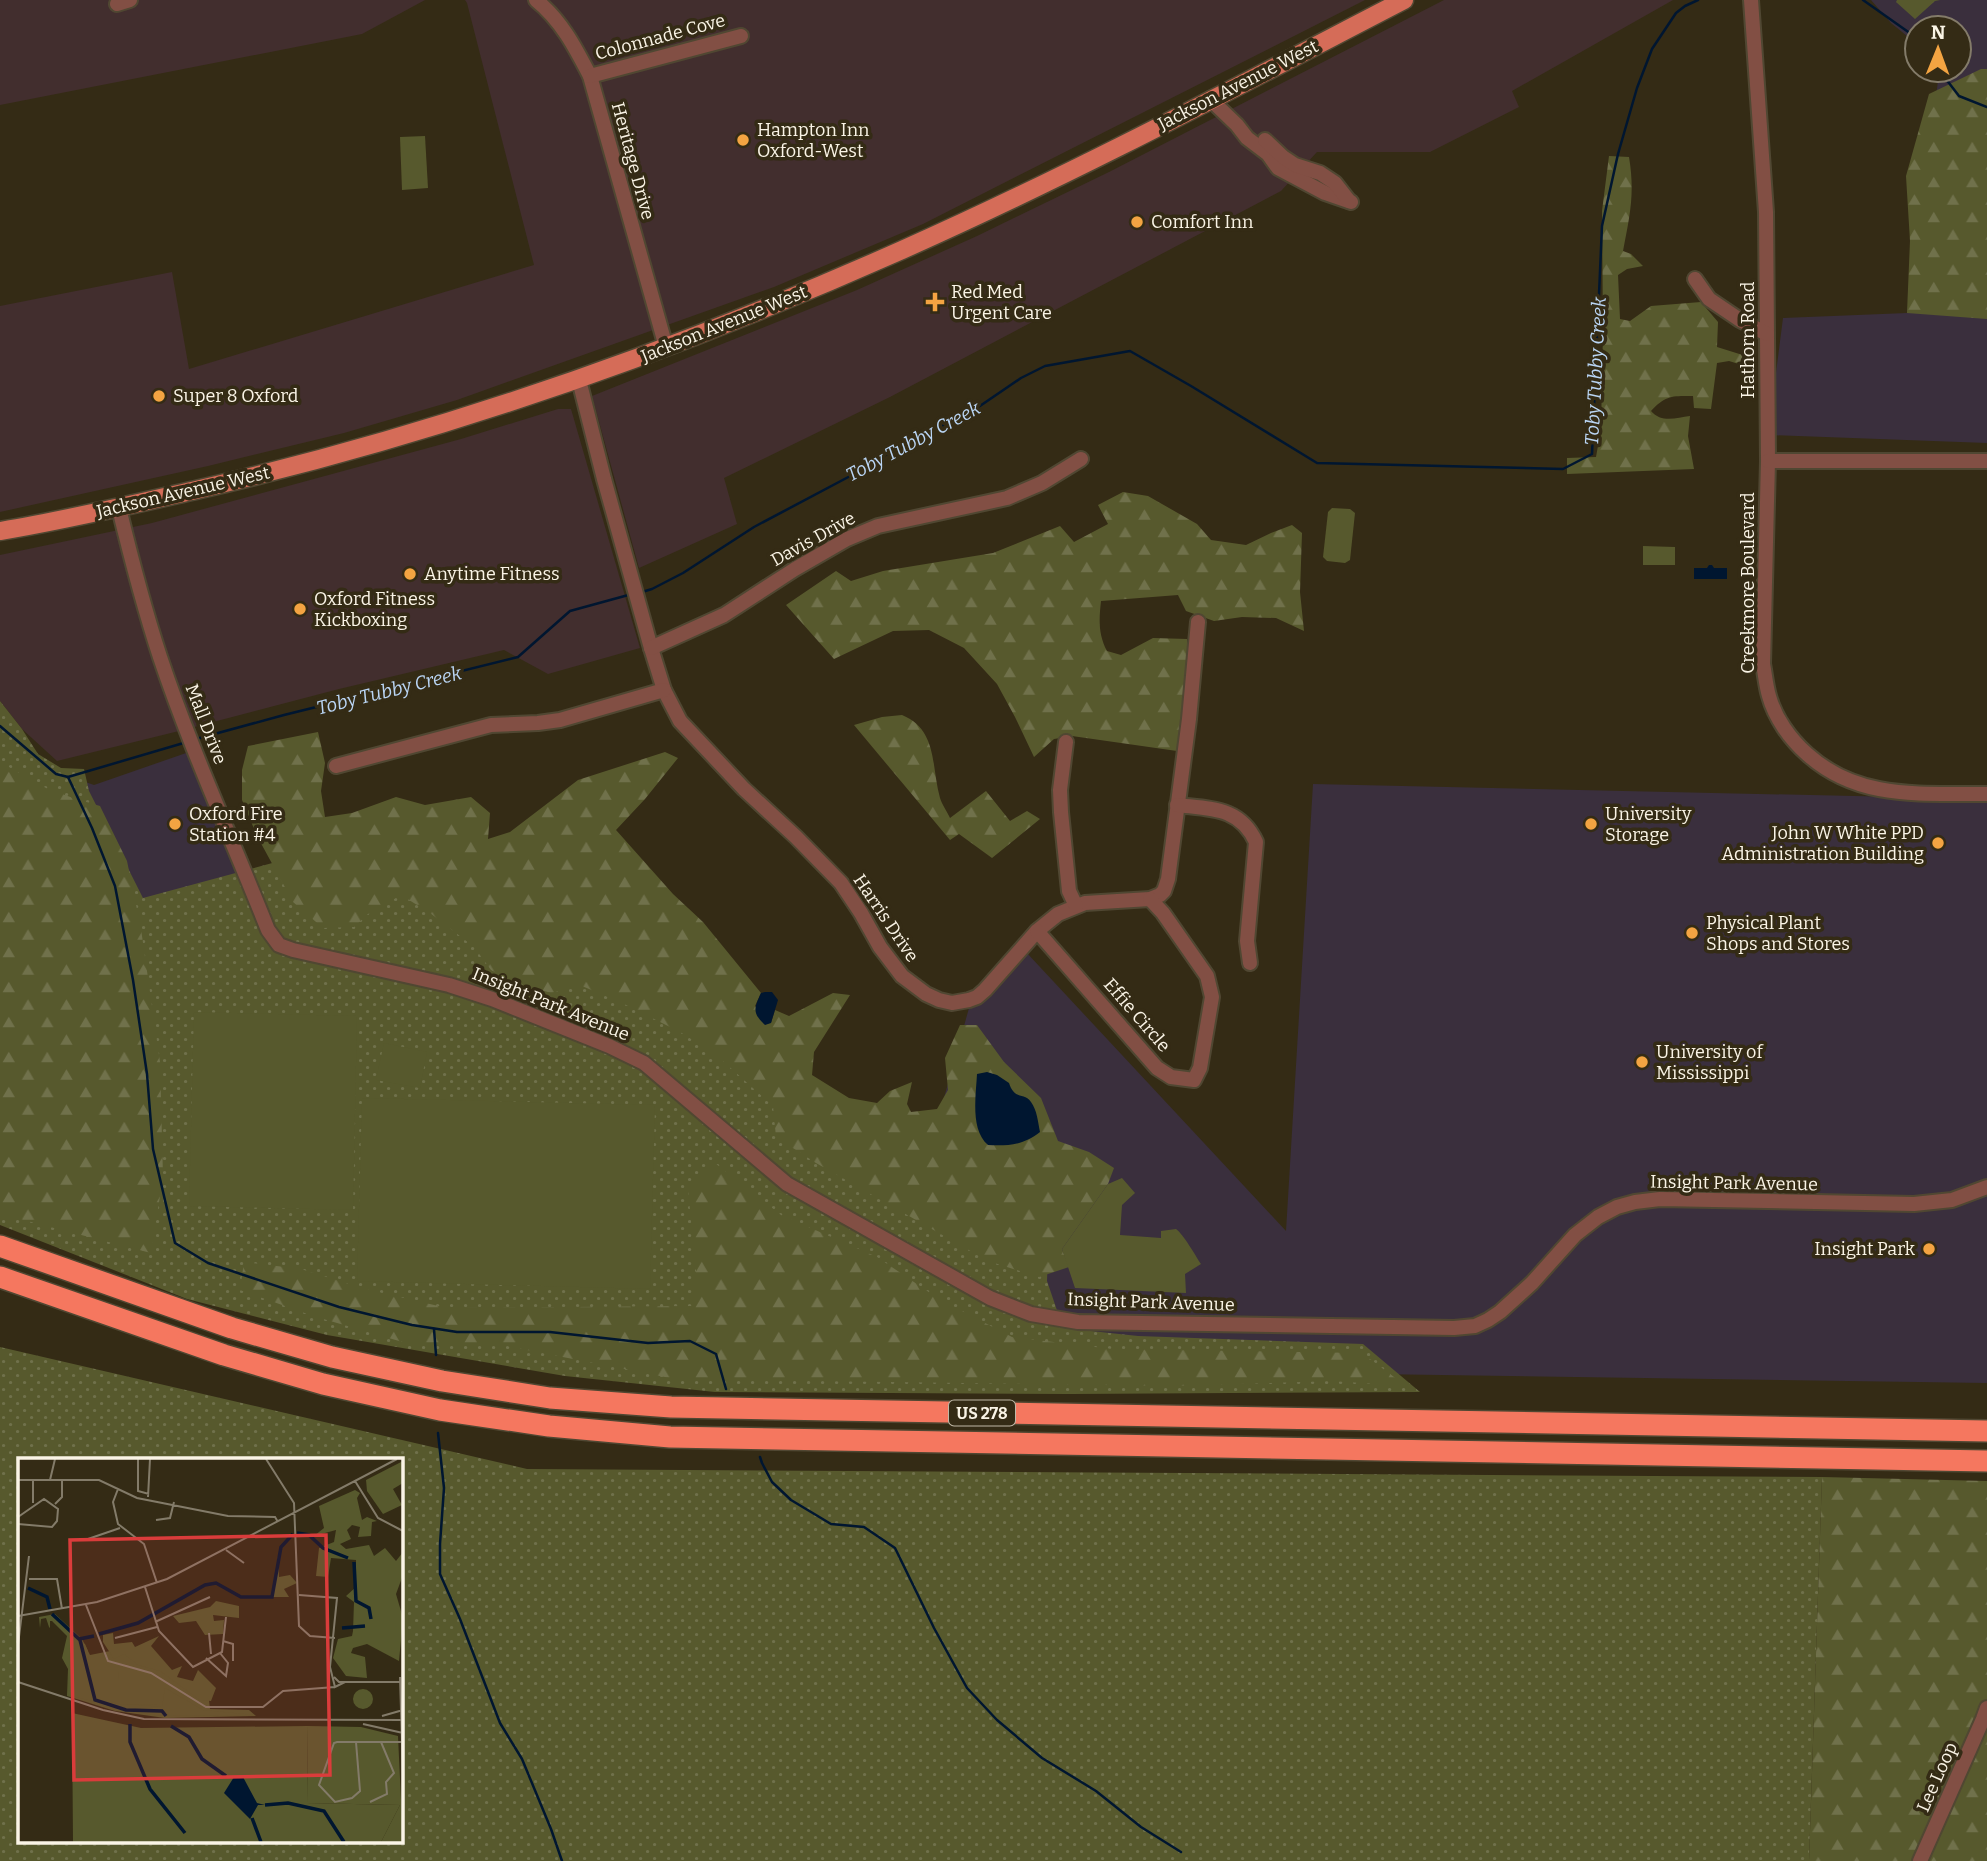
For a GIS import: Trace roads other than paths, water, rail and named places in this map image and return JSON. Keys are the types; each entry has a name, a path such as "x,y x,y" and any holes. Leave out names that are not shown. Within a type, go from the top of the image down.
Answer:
{"highway":[{"name":"US 278","path":"0,1246 232,1328 332,1357 442,1381 550,1398 698,1408 1987,1431"},
{"name":"US 278","path":"0,1277 223,1355 323,1384 440,1410 549,1426 670,1437 1987,1461"}],"main road":[{"name":"Jackson Avenue West","path":"0,531 119,508 322,459 579,380 752,314 905,248 1079,166 1404,0"}],"street":[{"name":"Heritage Drive","path":"536,0 549,10 572,40 590,76 666,347"},
{"name":"Hathorn Road","path":"1751,0 1766,212 1768,461"},
{"name":"Colonnade Cove","path":"590,76 741,36"},
{"path":"1210,99 1247,138 1268,154 1278,168 1350,202 1335,183 1320,173 1295,165 1250,129 1237,125"},
{"path":"1695,279 1709,299 1766,334"},
{"name":"Harris Drive","path":"579,380 651,648 664,690 680,722 744,789 841,883 880,947 902,976 939,1000 952,1003 977,997 1037,931 1058,914 1076,906 1098,902 1150,899"},
{"name":"Davis Drive","path":"651,648 724,615 846,539 878,526 1007,498 1042,484 1081,459"},
{"path":"1768,461 1987,461"},
{"name":"Creekmore Boulevard","path":"1768,461 1763,664 1769,696 1782,724 1797,745 1820,766 1846,781 1872,789 1905,794 1987,794"},
{"name":"Mall Drive","path":"119,508 159,653 268,930 279,944"},
{"path":"1150,899 1160,895 1166,887 1189,719 1198,622"},
{"path":"336,766 491,725 560,720 664,690"},
{"path":"1066,742 1060,790 1061,812 1069,891 1076,906"},
{"path":"1177,804 1226,811 1250,830 1256,842 1247,941 1250,963"},
{"name":"Effie Circle","path":"1037,931 1157,1068 1171,1077 1194,1080 1200,1068 1212,997 1207,976 1150,899"},
{"name":"Insight Park Avenue","path":"279,944 353,965 449,985 492,999 609,1046 644,1063 787,1184 990,1298 1031,1314 1078,1322 1454,1328 1475,1326 1494,1316 1524,1290 1587,1224 1617,1207 1635,1202 1660,1199 1914,1204 1952,1200 1987,1187"},
{"name":"Lee Loop","path":"1920,1861 1987,1708"}],"water":[{"path":"1709,565 1714,568 1727,568 1727,579 1694,579 1694,568 1707,568"},
{"path":"772,992 778,1000 771,1023 765,1025 755,1010 761,993"},
{"path":"987,1072 1009,1083 1014,1092 1031,1102 1040,1132 1016,1144 988,1145 982,1139 975,1112 977,1074"}],"waterway":[{"name":"Toby Tubby Creek","path":"642,592 683,573 754,527 854,474 932,427 955,423 1021,378 1045,366 1130,351 1317,463 1563,469 1592,454 1602,226 1618,154 1637,88 1652,49 1676,13 1698,0"},
{"name":"Toby Tubby Creek","path":"1863,0 1903,28"},
{"name":"Toby Tubby Creek","path":"1950,84 1959,96 1987,107"},
{"name":"Toby Tubby Creek","path":"196,739 518,657 570,611 632,594"},
{"name":"Toby Tubby Creek","path":"0,726 56,774 68,777 187,742"},
{"path":"68,777 115,886 147,1074 153,1149 175,1243 208,1263 339,1307 412,1325 457,1332 550,1332 648,1343 690,1341 716,1354 726,1389"},
{"path":"434,1329 436,1355"},
{"path":"438,1433 444,1488 440,1574 500,1723 522,1759 562,1861"},
{"path":"760,1457 772,1482 791,1500 831,1524 864,1527 895,1548 967,1688 997,1720 1042,1758 1096,1791 1141,1827 1181,1852"}],"place":[{"name":"Hampton Inn Oxford-West","path":"743,140"},
{"name":"Comfort Inn","path":"1137,222"},
{"name":"Red Med Urgent Care","path":"935,302"},
{"name":"Super 8 Oxford","path":"159,396"},
{"name":"Anytime Fitness","path":"410,574"},
{"name":"Oxford Fitness Kickboxing","path":"300,609"},
{"name":"Oxford Fire Station #4","path":"175,824"},
{"name":"University Storage","path":"1591,824"},
{"name":"John W White PPD Administration Building","path":"1938,843"},
{"name":"Physical Plant Shops and Stores","path":"1692,933"},
{"name":"University of Mississippi","path":"1642,1062"},
{"name":"Insight Park","path":"1929,1249"}]}
